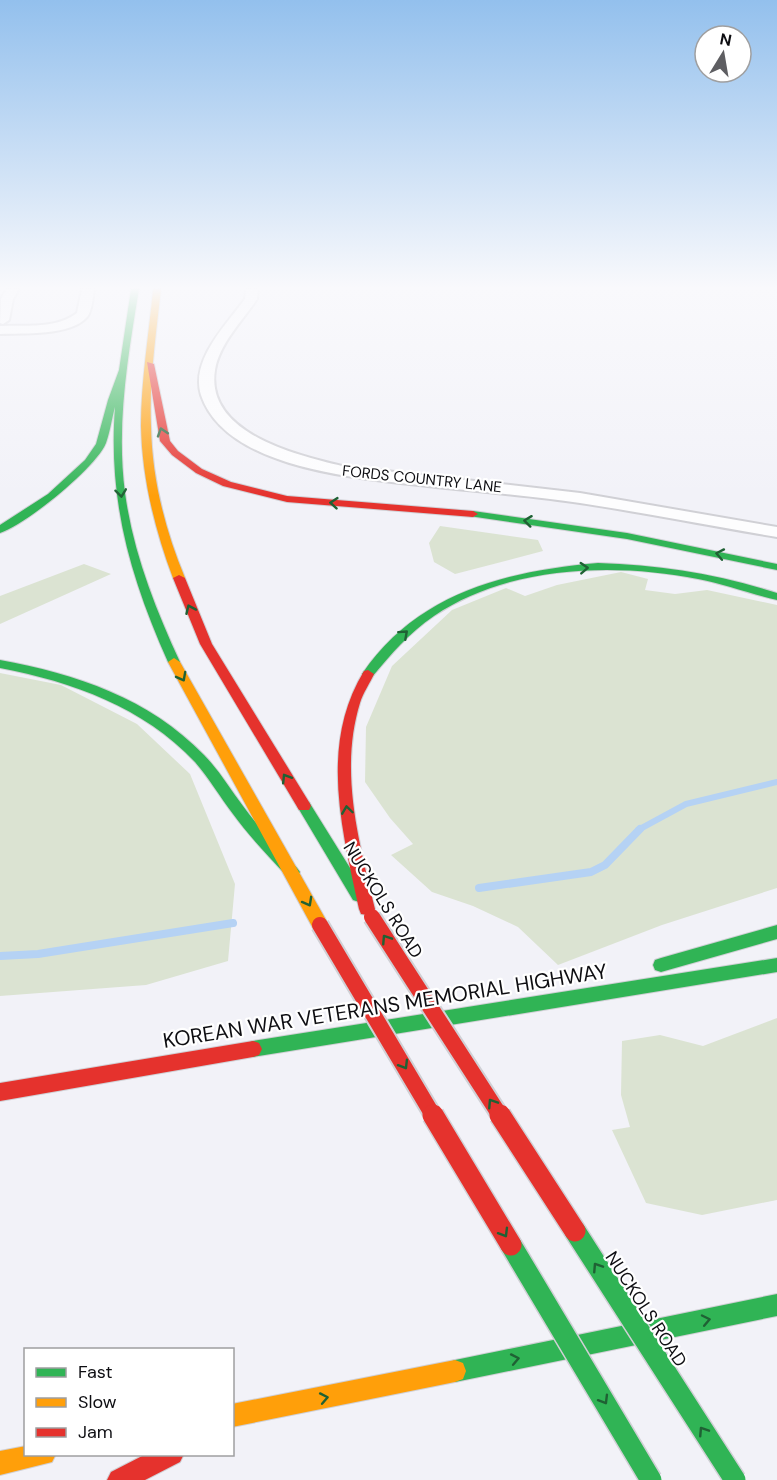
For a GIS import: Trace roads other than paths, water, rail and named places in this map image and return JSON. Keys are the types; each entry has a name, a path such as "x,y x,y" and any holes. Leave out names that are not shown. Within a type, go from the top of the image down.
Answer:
{"main road":[{"path":"126,358 118,422 120,491 130,544 162,639 320,925 651,1480"},
{"name":"NUCKOLS ROAD","path":"151,358 146,425 158,521 175,575 206,644 369,913 735,1480"},
{"path":"0,530 52,496 88,462 101,444 112,400 125,364"},
{"path":"150,364 158,402 159,430 164,440 189,464 214,478 244,490 294,500 536,522 653,541 777,567"},
{"path":"369,913 347,817 343,783 345,749 353,706 361,687 372,667 410,628 445,605 490,586 523,576 581,568 663,570 715,578 777,597"},
{"path":"0,664 39,671 92,687 125,703 166,728 216,777 236,808 292,873"},
{"path":"504,1008 777,932"},
{"name":"KOREAN WAR VETERANS MEMORIAL HIGHWAY","path":"0,1092 108,1072 777,965"},
{"path":"0,1079 108,1072"},
{"path":"234,1416 777,1305"},
{"path":"234,1424 267,1409"},
{"path":"0,1463 38,1456"},
{"path":"119,1480 170,1456"}],"street":[{"name":"FORDS COUNTRY LANE","path":"214,358 210,365 206,386 211,403 219,415 241,434 267,448 304,462 342,471 570,497 777,532"}],"waterway":[{"path":"638,830 686,804 777,782"},
{"path":"479,888 591,872 605,865 640,829"},
{"path":"0,956 38,954 233,923"}]}
